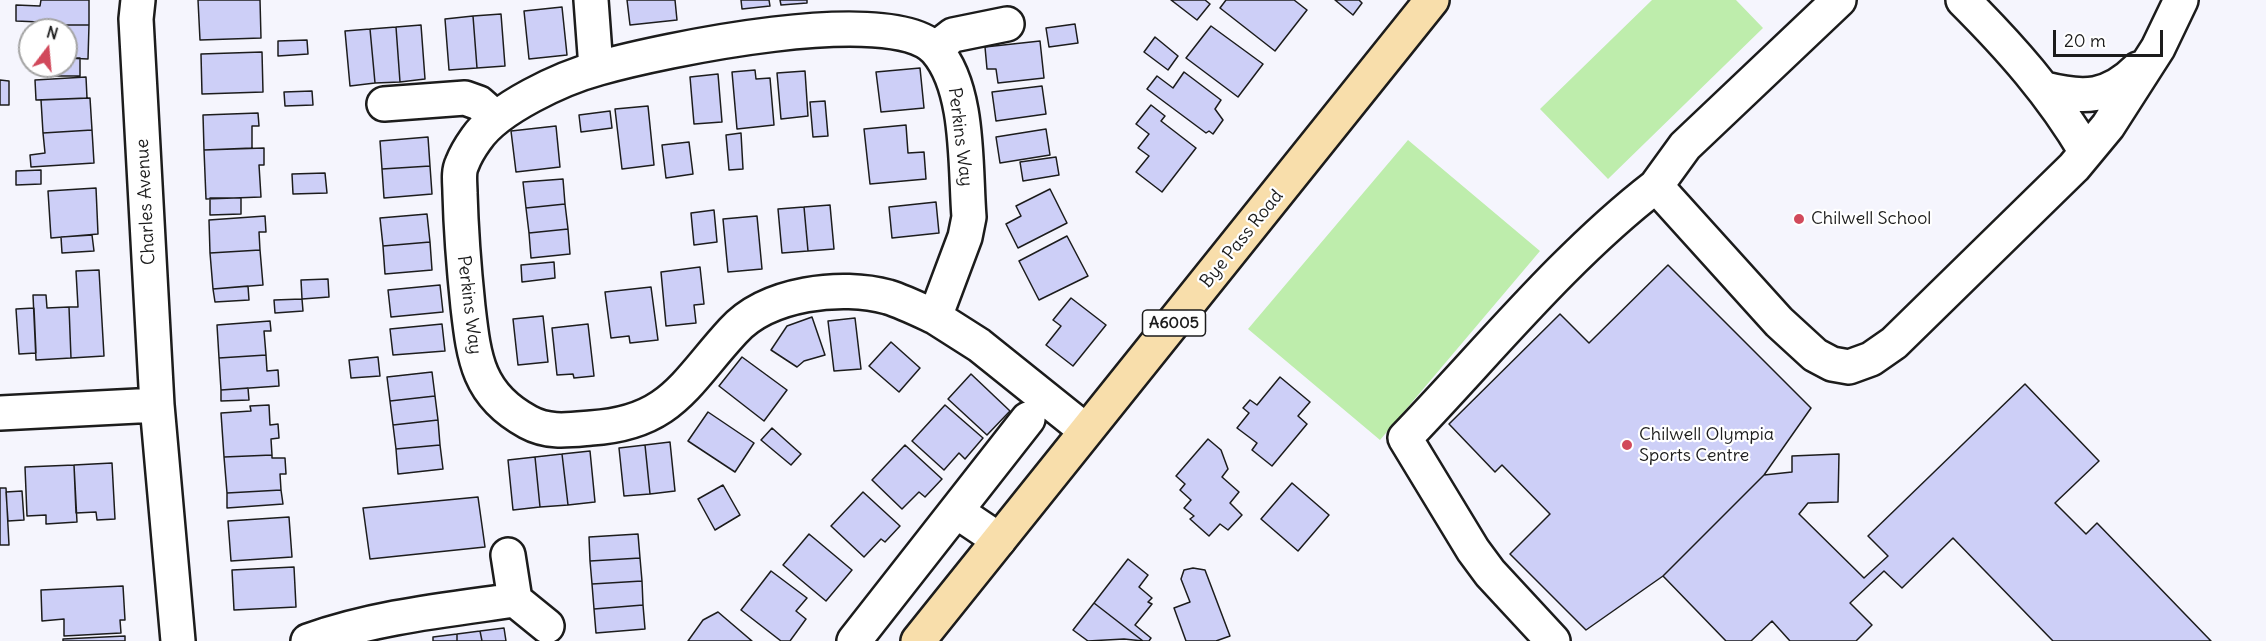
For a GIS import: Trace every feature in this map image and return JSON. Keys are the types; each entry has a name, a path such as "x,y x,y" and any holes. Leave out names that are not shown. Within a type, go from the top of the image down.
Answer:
{"main road":[{"name":"Bye Pass Road","path":"918,641 1086,430 1270,206 1429,1"}],"street":[{"name":"Charles Avenue","path":"138,0 136,19 157,405 178,641"},
{"path":"591,0 596,68"},
{"path":"1553,641 1490,573 1473,550 1405,438 1558,277 1625,210 1656,186 1685,146 1839,0"},
{"path":"1963,0 2045,89 2086,152"},
{"path":"1656,186 1779,322 1815,355 1832,364 1849,367 1871,359 1894,343 2074,167 2108,126 2158,48 2181,0"},
{"path":"935,49 953,35 1007,24"},
{"name":"Perkins Way","path":"935,317 965,237 969,217 957,87 935,49 924,41 884,32 834,29 771,33 596,68 547,88 496,118 477,137 460,167 463,260 476,361 488,390 503,407 531,424 554,431 611,427 646,416 676,397 702,370 735,327 792,297 855,291 890,298 935,317 980,345 1086,430"},
{"path":"2045,89 2069,95 2092,96 2124,83 2158,48"},
{"path":"384,104 465,98 479,103 496,118"},
{"path":"0,413 157,405"},
{"path":"854,641 1028,419"},
{"path":"956,511 999,540"},
{"path":"508,555 515,600 548,626"},
{"path":"308,641 348,627 396,617 515,600"}],"green space":[{"path":"1652,0 1736,0 1763,28 1608,179 1540,109"},
{"path":"1408,140 1540,251 1380,440 1248,329"}],"building":[{"path":"41,0 89,0 89,25 78,25 78,18 18,18 16,21 16,5 40,6"},
{"path":"198,0 260,0 261,38 200,40"},
{"path":"627,0 675,0 677,20 630,25"},
{"path":"741,0 769,0 770,6 742,9"},
{"path":"780,0 807,0 807,3 781,5"},
{"path":"1171,0 1205,0 1210,4 1197,20"},
{"path":"1226,0 1294,0 1307,10 1275,51 1220,8"},
{"path":"1335,0 1359,0 1362,3 1353,15"},
{"path":"562,7 567,55 529,59 524,11"},
{"path":"501,14 505,66 477,68 473,16"},
{"path":"473,16 477,68 449,70 445,19"},
{"path":"1075,24 1078,43 1049,47 1046,28"},
{"path":"78,25 89,25 88,59 78,59"},
{"path":"421,25 425,79 400,82 396,27"},
{"path":"1211,26 1263,64 1238,97 1186,58"},
{"path":"396,27 400,82 375,83 370,29"},
{"path":"370,29 375,83 350,86 345,31"},
{"path":"1155,37 1178,56 1168,70 1144,52"},
{"path":"307,40 308,54 278,56 278,41"},
{"path":"1040,41 1044,78 998,83 996,69 987,69 985,47"},
{"path":"262,52 263,92 202,94 201,54"},
{"path":"78,58 80,58 80,76 78,76"},
{"path":"920,68 924,108 881,112 876,72"},
{"path":"755,70 756,79 770,78 774,125 737,129 732,72"},
{"path":"805,71 808,116 781,119 777,73"},
{"path":"1184,72 1221,100 1215,109 1223,120 1213,134 1209,131 1206,133 1147,89 1157,76 1173,88"},
{"path":"718,74 722,122 694,124 690,77"},
{"path":"86,77 87,98 36,100 35,80"},
{"path":"0,80 9,81 9,105 0,105"},
{"path":"1042,86 1046,114 996,121 992,92"},
{"path":"312,91 313,105 285,106 284,92"},
{"path":"90,98 92,130 43,133 41,100"},
{"path":"825,101 828,136 813,137 810,102"},
{"path":"1151,105 1165,116 1161,121 1196,148 1162,192 1136,172 1149,156 1138,148 1149,134 1136,124"},
{"path":"648,106 654,165 622,169 615,109"},
{"path":"610,111 612,128 581,132 579,115"},
{"path":"258,113 259,126 252,126 252,148 204,150 203,115"},
{"path":"906,125 908,153 924,152 926,179 870,184 864,129"},
{"path":"556,126 560,167 516,172 511,131"},
{"path":"1046,129 1050,155 1000,163 996,137"},
{"path":"92,130 94,163 31,167 30,155 45,153 43,133"},
{"path":"741,133 743,169 729,170 726,135"},
{"path":"428,137 430,166 382,169 380,141"},
{"path":"689,142 693,174 666,178 662,145"},
{"path":"264,148 264,165 259,165 261,197 206,199 204,150"},
{"path":"1056,157 1059,175 1023,181 1020,162"},
{"path":"430,166 432,194 384,198 382,169"},
{"path":"41,170 41,184 16,185 16,171"},
{"path":"325,173 327,193 293,194 292,174"},
{"path":"563,179 565,204 526,208 523,182"},
{"path":"96,188 98,234 51,238 48,191"},
{"path":"1050,189 1067,223 1018,248 1006,224 1021,216 1016,206"},
{"path":"210,198 241,198 241,214 210,215"},
{"path":"936,202 939,233 892,238 889,207"},
{"path":"565,204 568,229 529,233 526,208"},
{"path":"830,205 834,249 808,251 804,207"},
{"path":"804,207 808,251 782,253 778,209"},
{"path":"714,210 717,242 694,245 691,213"},
{"path":"427,214 430,242 383,246 380,218"},
{"path":"265,216 266,232 259,232 260,250 210,253 209,220"},
{"path":"757,216 762,269 728,272 723,219"},
{"path":"568,229 570,254 531,258 529,233"},
{"path":"92,235 94,251 62,253 61,237"},
{"path":"1067,236 1088,276 1039,300 1019,261"},
{"path":"430,242 432,270 385,274 383,246"},
{"path":"260,250 263,285 213,289 210,253"},
{"path":"554,262 555,278 522,282 521,265"},
{"name":"Chilwell Olympia Sports Centre","path":"1668,265 1811,408 1764,475 1663,576 1586,630 1510,554 1550,514 1502,465 1495,472 1449,424 1560,314 1589,343"},
{"path":"700,267 704,304 694,305 696,323 666,326 661,272"},
{"path":"99,270 104,356 71,358 69,307 78,307 76,271"},
{"path":"328,279 329,297 302,299 301,280"},
{"path":"440,285 443,312 391,317 388,290"},
{"path":"248,286 249,300 215,302 213,289"},
{"path":"651,287 658,340 630,343 629,336 611,338 605,292"},
{"path":"33,295 46,295 47,308 69,307 71,358 36,360"},
{"path":"1071,298 1106,325 1073,366 1046,345 1061,326 1053,320"},
{"path":"302,299 303,311 275,313 274,300"},
{"path":"34,308 36,353 19,354 16,309"},
{"path":"543,316 548,362 518,365 513,319"},
{"path":"812,317 825,355 804,361 797,367 771,350 787,326"},
{"path":"855,318 861,369 834,371 828,321"},
{"path":"270,321 271,331 264,331 266,355 219,358 217,325"},
{"path":"442,324 445,351 393,355 390,329"},
{"path":"588,324 594,376 574,378 573,374 557,375 552,328"},
{"path":"891,342 920,368 899,392 869,366"},
{"path":"266,355 267,371 278,370 279,386 221,390 219,358"},
{"path":"378,357 380,376 351,378 349,360"},
{"path":"742,357 787,390 764,421 719,386"},
{"path":"432,372 435,396 390,401 387,377"},
{"path":"971,374 1010,411 987,435 948,399"},
{"path":"1280,377 1310,402 1298,416 1307,424 1272,466 1252,450 1257,443 1237,428 1249,413 1243,408 1250,400 1257,405"},
{"path":"2025,384 2099,461 2055,503 2086,534 2097,523 2211,641 2053,641 1953,538 1902,588 1884,571 1850,603 1872,625 1856,641 1790,641 1772,621 1751,641 1726,641 1663,576 1764,475 1792,472 1792,456 1839,454 1838,502 1808,503 1799,514 1864,578 1888,556 1868,536"},
{"path":"248,388 249,400 221,401 221,390"},
{"path":"435,396 438,420 393,425 390,401"},
{"path":"269,405 270,425 278,424 279,438 271,439 272,455 224,457 221,413 251,411 250,406"},
{"path":"945,405 983,438 965,459 959,453 944,470 912,441"},
{"path":"708,412 754,443 735,472 688,441"},
{"path":"438,420 440,445 396,449 393,425"},
{"path":"772,428 801,454 791,465 761,440"},
{"path":"1208,439 1221,450 1228,469 1222,477 1239,492 1230,503 1242,515 1228,530 1220,524 1209,536 1190,519 1194,516 1184,508 1191,500 1180,490 1185,484 1176,476"},
{"path":"670,442 675,491 650,494 645,445"},
{"path":"440,445 443,469 398,474 396,449"},
{"path":"645,445 650,494 624,496 619,448"},
{"path":"905,445 942,479 925,497 919,492 902,509 872,480"},
{"path":"590,451 595,502 568,505 562,454"},
{"path":"562,454 568,505 540,507 535,457"},
{"path":"272,455 272,458 285,458 286,474 280,474 281,490 227,493 224,457"},
{"path":"535,457 540,507 513,510 508,460"},
{"path":"112,463 115,519 97,520 96,512 76,513 74,465"},
{"path":"74,465 77,522 46,524 46,515 27,516 25,467"},
{"path":"1292,483 1329,515 1298,551 1261,519"},
{"path":"723,485 740,515 715,530 698,499"},
{"path":"0,488 6,488 9,545 0,545"},
{"path":"281,490 283,504 227,508 227,493"},
{"path":"22,491 24,520 8,521 6,492"},
{"path":"863,492 900,526 885,542 881,539 864,557 831,526"},
{"path":"478,497 485,547 370,559 363,508"},
{"path":"289,517 292,557 231,561 228,521"},
{"path":"638,534 640,558 590,561 589,537"},
{"path":"809,534 852,570 826,601 783,565"},
{"path":"640,558 642,581 592,584 590,561"},
{"path":"1128,559 1148,575 1139,587 1152,598 1148,602 1152,604 1135,625 1151,638 1149,641 1143,641 1094,603"},
{"path":"294,567 296,607 234,610 232,570"},
{"path":"1193,568 1205,570 1230,636 1216,641 1186,641 1174,608 1190,602 1181,579 1184,570"},
{"path":"771,571 807,598 796,611 806,619 790,641 781,641 741,610"},
{"path":"642,581 643,605 594,609 592,584"},
{"path":"123,586 125,620 120,620 121,633 64,636 64,619 42,621 41,590"},
{"path":"1094,603 1143,641 1124,639 1088,641 1073,630"},
{"path":"643,605 645,629 596,633 594,609"},
{"path":"718,612 752,641 688,641 703,620"},
{"path":"504,628 506,641 482,641 480,631"},
{"path":"480,631 482,641 457,641 457,634"},
{"path":"457,634 457,641 433,641 433,637"},
{"path":"125,636 125,641 63,641 63,639"}],"place":[{"name":"Chilwell School","path":"1799,219"},
{"name":"Chilwell Olympia Sports Centre","path":"1627,445"}]}
